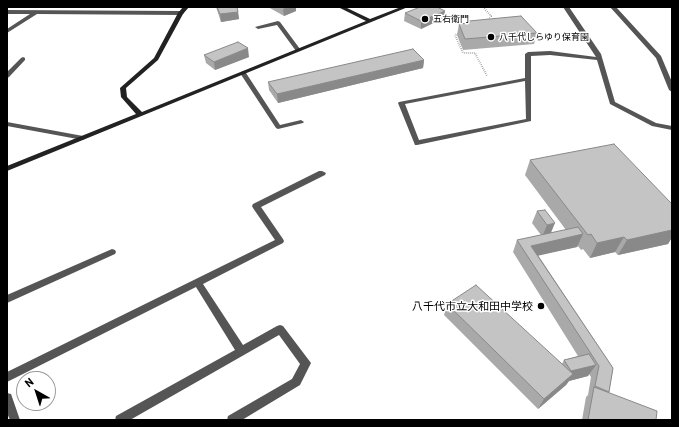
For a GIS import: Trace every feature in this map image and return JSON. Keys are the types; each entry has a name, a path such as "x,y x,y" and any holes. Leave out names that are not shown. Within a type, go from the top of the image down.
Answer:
{"street":[{"path":"7,31 42,7"},
{"path":"141,115 124,97 124,88 156,58 181,13 186,7"},
{"path":"341,7 370,21"},
{"path":"7,169 405,7"},
{"path":"566,7 598,54 612,103 654,125 672,128"},
{"path":"613,7 659,57 672,90"},
{"path":"7,12 181,13"},
{"path":"258,27 278,23 298,50"},
{"path":"528,79 401,103 417,143 529,120 528,54 550,53 600,59"},
{"path":"7,76 23,59"},
{"path":"243,73 278,127 301,122"},
{"path":"7,124 83,138"},
{"path":"7,377 280,241 256,206 322,173"},
{"path":"7,299 112,252"},
{"path":"197,282 241,351"},
{"path":"120,420 280,329 306,363 296,382 232,420"},
{"path":"7,398 15,420"}],"path":[{"path":"482,22 489,19 491,16 483,7"},
{"path":"462,32 455,35 463,53 475,53 492,86"}],"building":[{"path":"217,7 237,7 238,12 220,14"},
{"path":"420,7 437,7 445,11 421,21 405,13"},
{"path":"521,16 537,33 465,39 459,24 469,23 469,21"},
{"path":"238,42 248,48 214,62 204,55"},
{"path":"413,49 424,60 277,94 268,82"},
{"path":"614,144 672,204 672,230 627,240 624,237 597,243 591,234 588,235 530,160"},
{"path":"545,210 555,223 547,225 537,211"},
{"path":"578,227 583,234 531,246 613,368 609,392 595,386 599,366 517,240"},
{"path":"476,285 573,374 544,399 447,304"},
{"path":"589,354 596,365 571,371 564,360"},
{"path":"594,387 657,411 656,420 588,420"}],"place":[{"name":"五右衛門","path":"425,19"},
{"name":"八千代しらゆり保育園","path":"491,37"},
{"name":"八千代市立大和田中学校","path":"541,306"}]}
